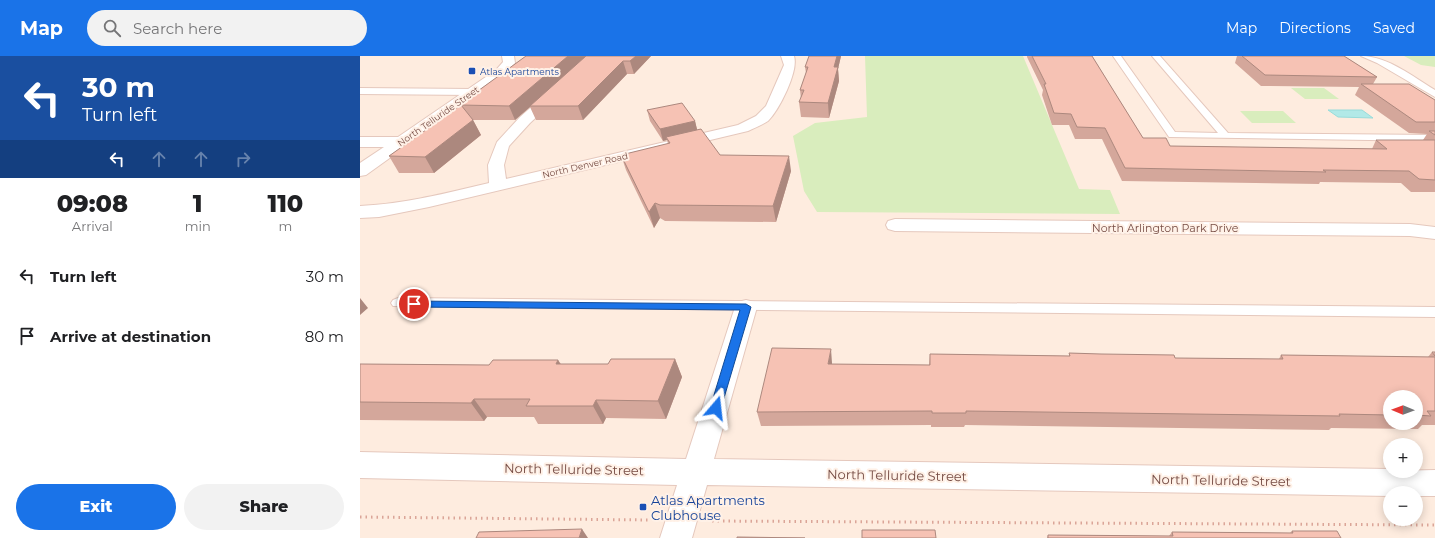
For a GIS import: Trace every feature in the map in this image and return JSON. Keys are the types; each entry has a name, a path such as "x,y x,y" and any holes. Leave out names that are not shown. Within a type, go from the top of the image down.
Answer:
{"street":[{"name":"North Telluride Street","path":"360,171 500,73 509,63 508,56"},
{"path":"498,185 496,165 502,145 525,120 596,56"},
{"name":"North Denver Road","path":"360,212 379,211 429,202 743,128 761,119 772,108 790,65 789,57 787,56"},
{"path":"360,142 401,142"},
{"name":"North Arlington Park Drive","path":"895,225 1410,230 1435,233"},
{"path":"676,538 746,307"},
{"name":"North Telluride Street","path":"360,465 697,472 1435,483"}],"lane":[{"path":"1117,56 1172,135 1435,138"},
{"path":"1156,56 1225,135"},
{"path":"1365,56 1380,61 1435,94"},
{"path":"360,91 473,92"},
{"path":"398,304 1435,312"}],"path":[{"path":"360,517 644,520"},
{"path":"727,521 1435,525"}],"green space":[{"path":"865,56 1023,56 1079,189 1110,190 1120,214 817,212 804,191 793,136 815,123 867,117"},
{"path":"1404,56 1435,56 1435,67 1421,65"},
{"path":"1291,88 1324,88 1339,99 1305,99"},
{"path":"1240,111 1283,111 1296,123 1252,123"}],"water":[{"path":"1328,110 1362,110 1373,118 1338,117"}],"building":[{"path":"526,56 568,56 509,106 461,105 474,96 471,96"},
{"path":"586,56 636,56 630,61 623,61 578,106 530,106"},
{"path":"809,56 837,56 834,67 838,67 828,103 799,102 804,90 800,90 808,67 805,67"},
{"path":"1032,56 1092,56 1143,138 1166,138 1170,146 1387,149 1376,140 1435,140 1435,180 1419,179 1409,171 1323,170 1326,172 1125,168 1105,128 1077,127 1071,114 1054,113 1044,84 1046,84"},
{"path":"1242,56 1344,56 1377,77 1265,75"},
{"path":"1361,84 1409,84 1435,100 1435,122 1416,122"},
{"path":"682,103 695,121 660,129 647,110"},
{"path":"461,105 473,120 425,157 389,156"},
{"path":"701,129 720,155 789,156 773,206 660,205 655,203 649,212 621,155 670,143 666,137"},
{"path":"1429,131 1435,131 1435,135"},
{"path":"772,348 831,349 828,364 930,365 930,354 1070,356 1069,353 1174,355 1175,358 1283,359 1281,355 1435,357 1435,411 1427,411 1431,416 1423,415 1423,390 1383,390 1383,415 1339,414 1340,416 966,411 966,413 932,413 932,411 757,412"},
{"path":"611,359 675,359 658,401 596,400 593,406 526,406 530,399 474,399 471,403 360,402 360,364 489,365 493,360 558,360 556,364 608,364"},
{"path":"582,529 579,538 476,538 479,532"},
{"path":"862,530 935,530 936,538 862,538"},
{"path":"1292,531 1337,531 1341,538 1048,538 1048,535 1173,536 1172,532 1293,533"},
{"path":"737,537 805,538 737,538"}],"place":[{"name":"Atlas Apartments","path":"472,71"},
{"name":"Atlas Apartments Clubhouse","path":"643,507"}],"route":[{"path":"414,304 746,307 716,408"}]}
